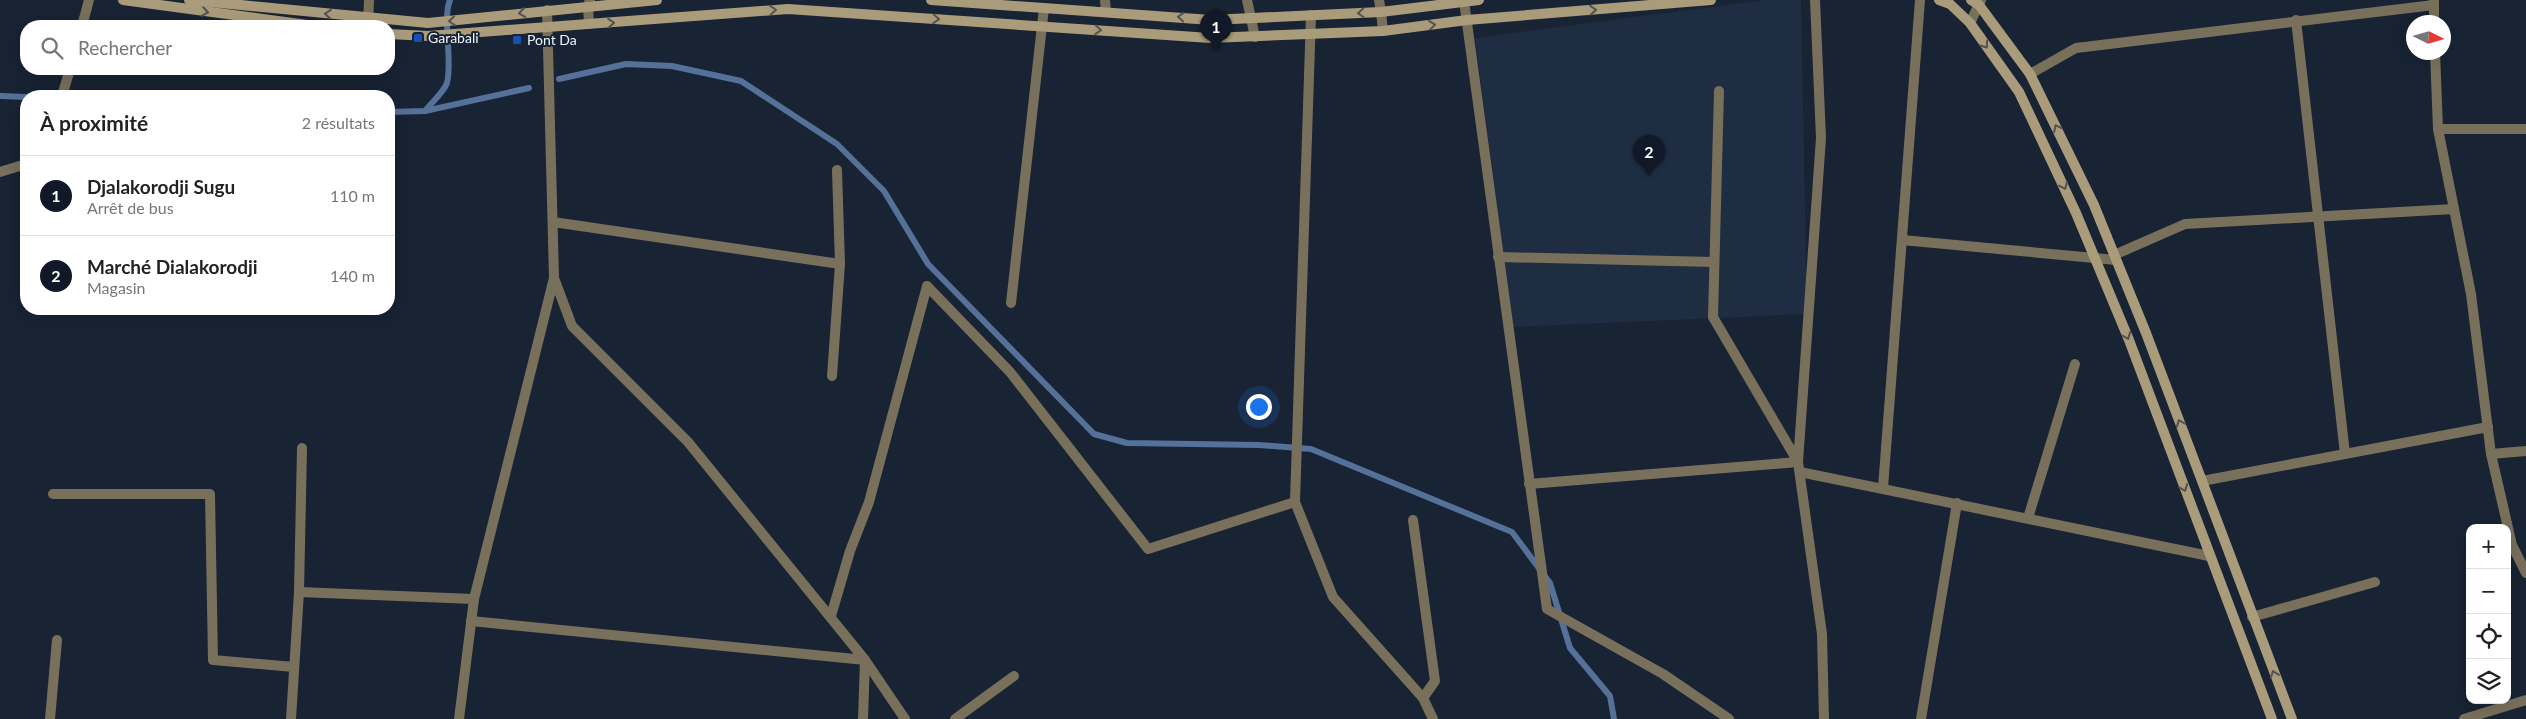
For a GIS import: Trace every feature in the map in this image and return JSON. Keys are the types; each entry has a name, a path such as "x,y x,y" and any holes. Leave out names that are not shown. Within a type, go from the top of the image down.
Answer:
{"main road":[{"path":"123,0 227,7 349,20"},
{"path":"189,0 288,20"},
{"path":"395,22 428,23 475,20 589,3 657,0"},
{"path":"931,0 1211,20 1382,12 1479,0"},
{"path":"395,34 428,36 476,33 788,9 1210,38 1255,37 1383,31 1467,20 1711,0"},
{"path":"1938,0 1950,4 1970,23 2019,92 2076,213 2129,340 2272,719"},
{"path":"1977,2 2030,74 2094,205 2202,481 2292,719"}],"street":[{"path":"84,20 89,0"},
{"path":"368,20 369,0"},
{"path":"1105,0 1106,12"},
{"path":"1247,0 1255,37"},
{"path":"1379,0 1383,31"},
{"path":"1815,0 1821,138 1799,467 1822,634 1824,719"},
{"path":"1884,488 1920,0"},
{"path":"1464,1 1547,609 1664,674 1729,719"},
{"path":"1970,23 1977,2"},
{"path":"2030,74 2076,48 2434,2 2434,15"},
{"path":"589,3 589,24"},
{"path":"1011,303 1044,8"},
{"path":"459,719 474,599 554,278 547,10"},
{"path":"1311,15 1295,502 1333,597 1423,698 1433,719"},
{"path":"2296,20 2346,454"},
{"path":"2435,60 2438,129 2471,294 2491,454 2512,544 2526,573"},
{"path":"64,90 68,75"},
{"path":"1719,91 1712,317 1799,467"},
{"path":"2438,129 2526,128"},
{"path":"0,172 20,166"},
{"path":"832,376 840,264 838,170"},
{"path":"1902,240 2095,258 2115,258 2185,224 2454,209"},
{"path":"552,222 840,264"},
{"path":"1498,258 1714,262"},
{"path":"554,278 572,326 688,442 831,616 865,660 905,719"},
{"path":"831,616 850,551 869,502 928,286 1010,372 1148,549 1295,502"},
{"path":"2028,518 2075,364"},
{"path":"2202,481 2488,427"},
{"path":"291,719 298,592 302,448"},
{"path":"2491,454 2526,451"},
{"path":"1529,484 1799,467 1884,488 2210,556"},
{"path":"53,494 210,494 213,660 294,667"},
{"path":"1921,719 1958,503"},
{"path":"1413,520 1435,681 1423,698"},
{"path":"2252,617 2375,582"},
{"path":"298,592 474,599"},
{"path":"471,621 865,660"},
{"path":"50,719 57,640"},
{"path":"863,719 865,660"},
{"path":"955,719 1014,676"},
{"path":"2464,719 2526,700"}],"shaded area":[{"path":"1765,0 1801,0 1807,314 1513,327 1475,38"}],"waterway":[{"path":"425,111 447,83 449,74 447,18 450,0"},
{"path":"559,79 626,64 672,66 741,81 837,144 884,191 928,264 1094,434 1127,443 1259,445 1311,449 1512,532 1550,583 1570,648 1610,696 1614,719"},
{"path":"395,112 425,111 529,88"},
{"path":"0,96 20,97"}],"place":[{"name":"Garabali","path":"418,38"},
{"name":"Pont Da","path":"517,40"},
{"name":"Djalakorodji Sugu","path":"1216,51"},
{"name":"Marché Dialakorodji","path":"1649,176"}]}
